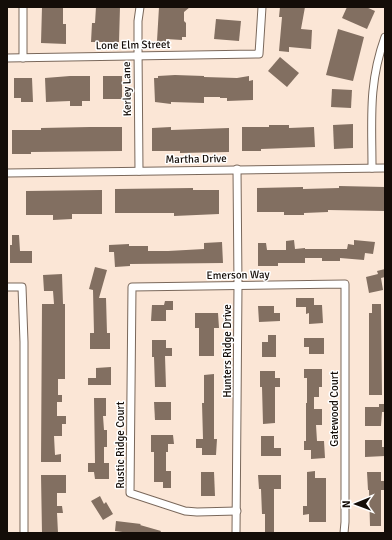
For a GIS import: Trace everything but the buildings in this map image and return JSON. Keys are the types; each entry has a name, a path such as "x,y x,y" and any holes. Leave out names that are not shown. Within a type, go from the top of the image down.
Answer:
{"street":[{"path":"23,7 23,58"},
{"name":"Kerley Lane","path":"139,171 138,21 140,7"},
{"name":"Lone Elm Street","path":"7,58 259,54 262,7"},
{"path":"372,168 371,106 379,54 385,38"},
{"name":"Martha Drive","path":"7,173 385,168"},
{"name":"Hunters Ridge Drive","path":"236,533 238,285 237,169"},
{"name":"Emerson Way","path":"132,288 344,284"},
{"name":"Gatewood Court","path":"344,284 344,533"},
{"path":"7,288 22,287 24,342 24,533"},
{"name":"Rustic Ridge Court","path":"132,288 130,493 185,510 197,512 237,511"}]}
